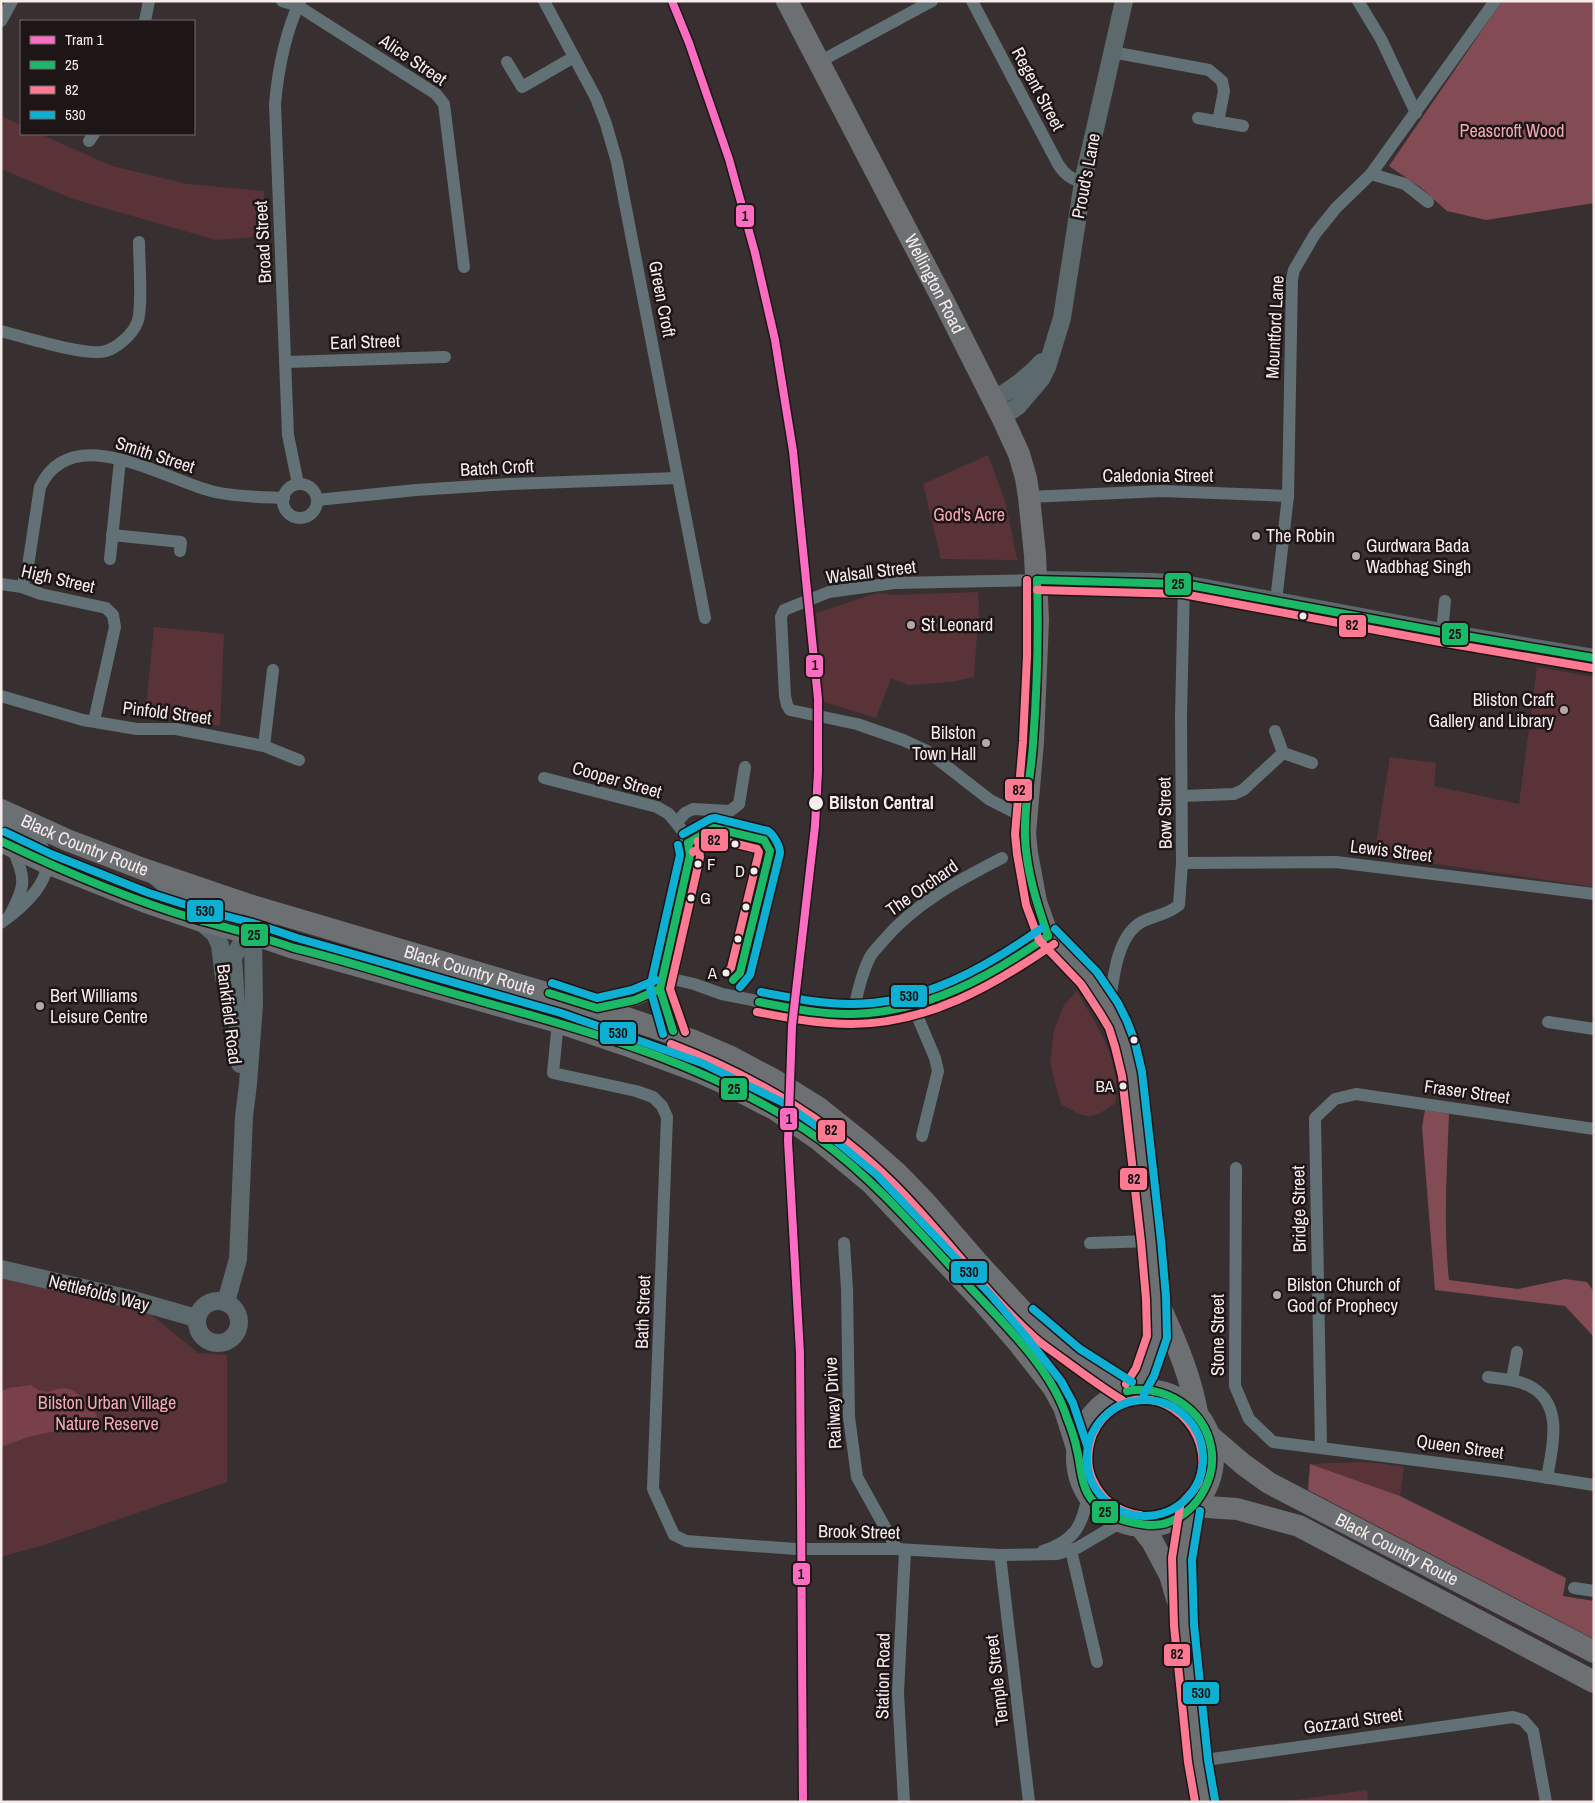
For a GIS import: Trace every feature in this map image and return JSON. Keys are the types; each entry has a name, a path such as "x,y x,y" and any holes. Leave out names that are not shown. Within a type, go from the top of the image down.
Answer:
{"highway":[{"name":"Wellington Road","path":"787,1 939,293 1019,454 1029,497 1037,580 1038,620 1033,742 1025,834 1036,902 1048,936"},
{"name":"Black Country Route","path":"1,810 67,840 143,870 246,904 597,1008 729,1056 776,1081 818,1108 864,1144 897,1174 1039,1329 1085,1364 1131,1390"},
{"name":"Black Country Route","path":"5,840 48,863 146,902 199,920 558,1022 626,1044 699,1072 776,1110 819,1140 871,1183 955,1271 1016,1340 1048,1380 1064,1407 1078,1451"},
{"path":"1048,936 1089,978 1110,1008 1125,1044 1132,1074 1151,1241 1157,1338 1145,1372 1131,1390"},
{"path":"1156,1298 1186,1368 1204,1426 1213,1458 1208,1484 1191,1507 1169,1522 1153,1526 1131,1523 1108,1515 1091,1499 1080,1475 1078,1451 1086,1426 1097,1410 1120,1393 1131,1390 1152,1390 1177,1398 1195,1412 1204,1426"},
{"name":"Black Country Route","path":"1204,1426 1244,1465 1269,1483 1594,1652"},
{"name":"Black Country Route","path":"1191,1507 1237,1509 1299,1526 1594,1682"},
{"path":"1191,1507 1182,1559 1184,1626 1198,1760 1205,1802"},
{"path":"1131,1523 1152,1541 1170,1576 1184,1626"}],"street":[{"path":"1,21 12,1"},
{"path":"145,20 149,1"},
{"name":"Alice Street","path":"282,1 299,4 436,94 444,104 464,267"},
{"name":"Green Croft","path":"544,1 596,98 617,162 705,618"},
{"path":"819,62 932,1"},
{"name":"Regent Street","path":"972,1 1058,164 1065,174 1072,179 1083,182"},
{"name":"Proud's Lane","path":"997,408 1050,352 1062,318 1083,182 1124,1"},
{"path":"1358,1 1381,40 1416,113"},
{"name":"Mountford Lane","path":"1276,602 1288,496 1292,279 1294,270 1315,234 1330,215 1371,174 1495,1"},
{"name":"Broad Street","path":"298,484 288,434 275,104 283,52 299,4"},
{"path":"1112,52 1209,70 1222,81 1224,91 1218,122"},
{"path":"507,62 522,87 574,57"},
{"path":"1198,118 1243,126"},
{"path":"1371,174 1406,184 1428,202"},
{"path":"1,331 89,352 106,351 118,346 137,323 140,311 139,242"},
{"name":"Earl Street","path":"286,362 445,357"},
{"name":"Smith Street","path":"22,587 28,566 40,486 48,474 63,460 84,454 120,460 215,492 238,496 284,498"},
{"path":"110,559 120,460"},
{"name":"Batch Croft","path":"317,500 416,490 678,478"},
{"path":"298,484 304,484 314,490 317,500 314,510 306,517 300,518 287,512 284,498 289,488 298,484"},
{"name":"Caledonia Street","path":"1029,497 1162,491 1288,496"},
{"path":"112,535 181,542 180,551"},
{"path":"1037,580 1184,584 1594,658"},
{"name":"Walsall Street","path":"1026,818 990,800 927,751 878,731 795,712 787,705 785,696 781,617 784,610 829,592 894,583 1037,580"},
{"name":"High Street","path":"1,584 22,587 41,594 106,608 114,616 115,626 94,722"},
{"name":"Bow Street","path":"1110,1008 1114,976 1128,933 1141,922 1170,912 1179,905 1182,863 1181,716 1184,584"},
{"path":"1442,632 1445,601"},
{"path":"264,746 273,670"},
{"name":"Pinfold Street","path":"1,696 94,722 137,728 176,729 264,746 299,760"},
{"path":"1275,731 1282,754"},
{"path":"1182,796 1234,794 1243,790 1282,754"},
{"path":"1282,754 1312,763"},
{"path":"674,1035 662,983 690,854 686,834 677,822 685,813 693,809 730,811 738,804 745,767"},
{"name":"Cooper Street","path":"544,778 657,807 677,822"},
{"path":"1,823 40,841 48,863 45,875 30,898 5,920"},
{"path":"5,840 19,863 23,882 22,890 5,920"},
{"name":"The Orchard","path":"853,1014 857,991 870,957 893,929 918,907 955,882 1002,858"},
{"name":"Lewis Street","path":"1182,863 1336,862 1594,894"},
{"path":"143,870 169,892 234,914 253,934"},
{"path":"244,1117 233,957 243,940 253,934 263,921 280,913"},
{"name":"Bankfield Road","path":"199,920 215,934 220,945 226,1011 244,1117 238,1259 226,1302"},
{"path":"597,1008 635,1000 662,983 694,984 722,994 819,1012 853,1014 880,1012 913,1006 956,991 990,974 1048,936"},
{"path":"913,1006 935,1058 938,1070 922,1136"},
{"name":"Bath Street","path":"558,1022 553,1073 636,1091 653,1097 662,1106 667,1117 653,1489 666,1518"},
{"path":"1548,1022 1594,1029"},
{"name":"Fraser Street","path":"1335,1099 1356,1094 1594,1129"},
{"name":"Bridge Street","path":"1321,1447 1315,1118 1335,1099"},
{"name":"Stone Street","path":"1236,1168 1235,1386 1249,1419 1273,1442 1321,1447"},
{"path":"1090,1243 1151,1241"},
{"name":"Railway Drive","path":"844,1243 847,1289 849,1417 857,1477 901,1550"},
{"name":"Nettlefolds Way","path":"1,1269 126,1298 196,1318"},
{"path":"220,1300 226,1302 236,1309 239,1322 238,1329 229,1340 222,1343 206,1340 200,1334 197,1327 196,1318 200,1310 213,1302 220,1300"},
{"path":"1512,1380 1517,1352"},
{"path":"1488,1377 1512,1380 1533,1387 1546,1398 1553,1416 1554,1438 1547,1478"},
{"name":"Queen Street","path":"1321,1447 1594,1485"},
{"name":"Brook Street","path":"1034,1554 1064,1542 1074,1534 1082,1522 1088,1494"},
{"name":"Brook Street","path":"666,1518 674,1535 686,1542 796,1550 901,1550 1000,1555 1057,1554 1071,1550 1131,1523"},
{"name":"Station Road","path":"901,1550 898,1694 904,1802"},
{"path":"1071,1550 1097,1662"},
{"name":"Temple Street","path":"1000,1555 1029,1802"},
{"path":"1574,1588 1594,1591"},
{"name":"Gozzard Street","path":"1198,1760 1513,1717 1523,1720 1533,1731 1546,1802"}],"green space":[{"name":"Peascroft Wood","path":"1502,1 1594,1 1594,203 1486,220 1447,211 1420,187 1389,166"},
{"path":"1,116 20,125 20,135 42,135 112,166 188,184 264,191 264,236 216,240 73,199 1,169"},
{"name":"God's Acre","path":"988,455 1006,504 1017,560 941,559 923,484"},
{"path":"978,592 979,607 974,677 951,682 908,685 891,678 876,718 824,702 816,613 877,593 895,595"},
{"path":"154,627 224,634 220,726 145,716"},
{"path":"1537,667 1594,677 1594,887 1374,855 1390,757 1436,763 1434,786 1519,804"},
{"path":"1077,991 1106,1044 1115,1073 1115,1103 1100,1113 1088,1116 1077,1113 1061,1104 1050,1063 1054,1030 1064,1005"},
{"path":"1425,1110 1449,1114 1446,1218 1449,1280 1518,1289 1565,1279 1587,1282 1594,1292 1594,1337 1565,1306 1435,1290 1422,1127"},
{"name":"Bilston Urban Village Nature Reserve","path":"1,1276 147,1311 198,1353 227,1355 227,1482 44,1545 1,1557"},
{"path":"1358,1462 1404,1467 1400,1496 1310,1464"},
{"path":"1310,1464 1400,1496 1566,1578 1563,1596 1594,1601 1594,1639 1308,1490"},
{"path":"1367,1790 1368,1802 1281,1802"}],"shaded area":[{"path":"31,1385 47,1392 63,1388 73,1391 91,1407 98,1420 95,1424 81,1431 50,1432 28,1437 1,1447 1,1391"}],"tram line":[{"name":"1","path":"672,1 689,43 729,159 755,253 775,340 793,451 818,699 818,772 815,826 792,1026 788,1141 800,1353 803,1802"}],"transit line":[{"name":"82","path":"1027,580 1027,656 1023,741 1015,834 1017,854 1026,905 1039,940 1081,984 1100,1013 1109,1028 1122,1076 1141,1242 1147,1336 1136,1368 1126,1384"},
{"name":"25","path":"1037,580 1184,584 1594,658"},
{"name":"25","path":"1037,580 1038,642 1036,703 1025,836 1030,874 1048,936"},
{"name":"82","path":"1037,590 1183,594 1592,668"},
{"name":"530","path":"683,834 715,818 768,831 779,847 780,853 750,975 740,987"},
{"name":"25","path":"688,843 714,828 764,840 770,851 740,973 733,980"},
{"name":"530","path":"5,832 51,854 149,893 297,938 561,1013 702,1063 782,1102 825,1132 877,1175 990,1294 1061,1381 1073,1403 1088,1448"},
{"name":"82","path":"693,852 716,839 757,849 759,852 731,968 726,973"},
{"name":"25","path":"1,841 49,864 148,904 603,1037 693,1070 736,1090 778,1113 819,1139 859,1171 913,1225 1024,1345 1060,1399 1074,1438 1083,1483 1096,1505 1112,1516 1124,1520 1145,1525 1164,1524 1189,1510 1203,1492 1211,1470 1211,1447 1207,1433 1200,1421 1180,1402 1155,1391 1127,1391"},
{"name":"82","path":"685,1032 670,989 700,857 698,841"},
{"name":"25","path":"673,1031 660,989 690,855 688,843"},
{"name":"530","path":"663,1034 650,988 680,855 678,845"},
{"name":"530","path":"761,992 840,1004 878,1002 903,998 952,981 976,970 1042,928"},
{"name":"530","path":"1055,929 1097,972 1118,1003 1135,1042 1142,1072 1161,1240 1166,1297 1167,1338 1154,1376 1144,1394"},
{"name":"25","path":"759,1002 806,1011 841,1014 880,1012 906,1007 956,990 1003,965 1048,936"},
{"name":"82","path":"757,1012 839,1024 879,1022 906,1017 933,1010 983,988 1054,944"},
{"name":"530","path":"552,983 597,998 632,990 656,980"},
{"name":"25","path":"549,993 597,1008 635,1000 660,989"},
{"name":"82","path":"671,1044 732,1070 761,1085 843,1139 892,1182 928,1220 998,1301 1035,1338 1084,1375 1122,1400"},
{"name":"530","path":"1033,1309 1080,1349 1132,1382"},
{"name":"530","path":"1145,1400 1167,1405 1186,1417 1198,1436 1203,1458 1198,1480 1186,1499 1167,1511 1145,1516 1123,1511 1104,1499 1092,1480 1087,1458 1092,1436 1104,1417 1123,1405 1145,1400"},
{"name":"82","path":"1140,1515 1117,1508 1105,1498 1092,1478 1088,1462 1091,1439 1105,1416 1115,1408 1133,1401 1150,1400 1167,1405 1181,1415 1192,1428 1200,1445 1202,1463 1198,1484 1183,1502"},
{"name":"82","path":"1180,1507 1172,1558 1174,1626 1188,1762 1195,1802"},
{"name":"530","path":"1200,1511 1192,1560 1194,1625 1208,1760 1215,1800"}],"place":[{"name":"The Robin","path":"1256,536"},
{"name":"Gurdwara Bada Wadbhag Singh","path":"1356,556"},
{"name":"St Leonard","path":"911,625"},
{"name":"Bliston Craft Gallery and Library","path":"1564,710"},
{"name":"Bilston Town Hall","path":"986,743"},
{"name":"Bilston Central","path":"816,803"},
{"name":"F","path":"698,864"},
{"name":"D","path":"754,871"},
{"name":"G","path":"691,898"},
{"name":"A","path":"726,973"},
{"name":"Bert Williams Leisure Centre","path":"40,1006"},
{"name":"BA","path":"1123,1086"},
{"name":"Bilston Church of God of Prophecy","path":"1277,1295"}]}
